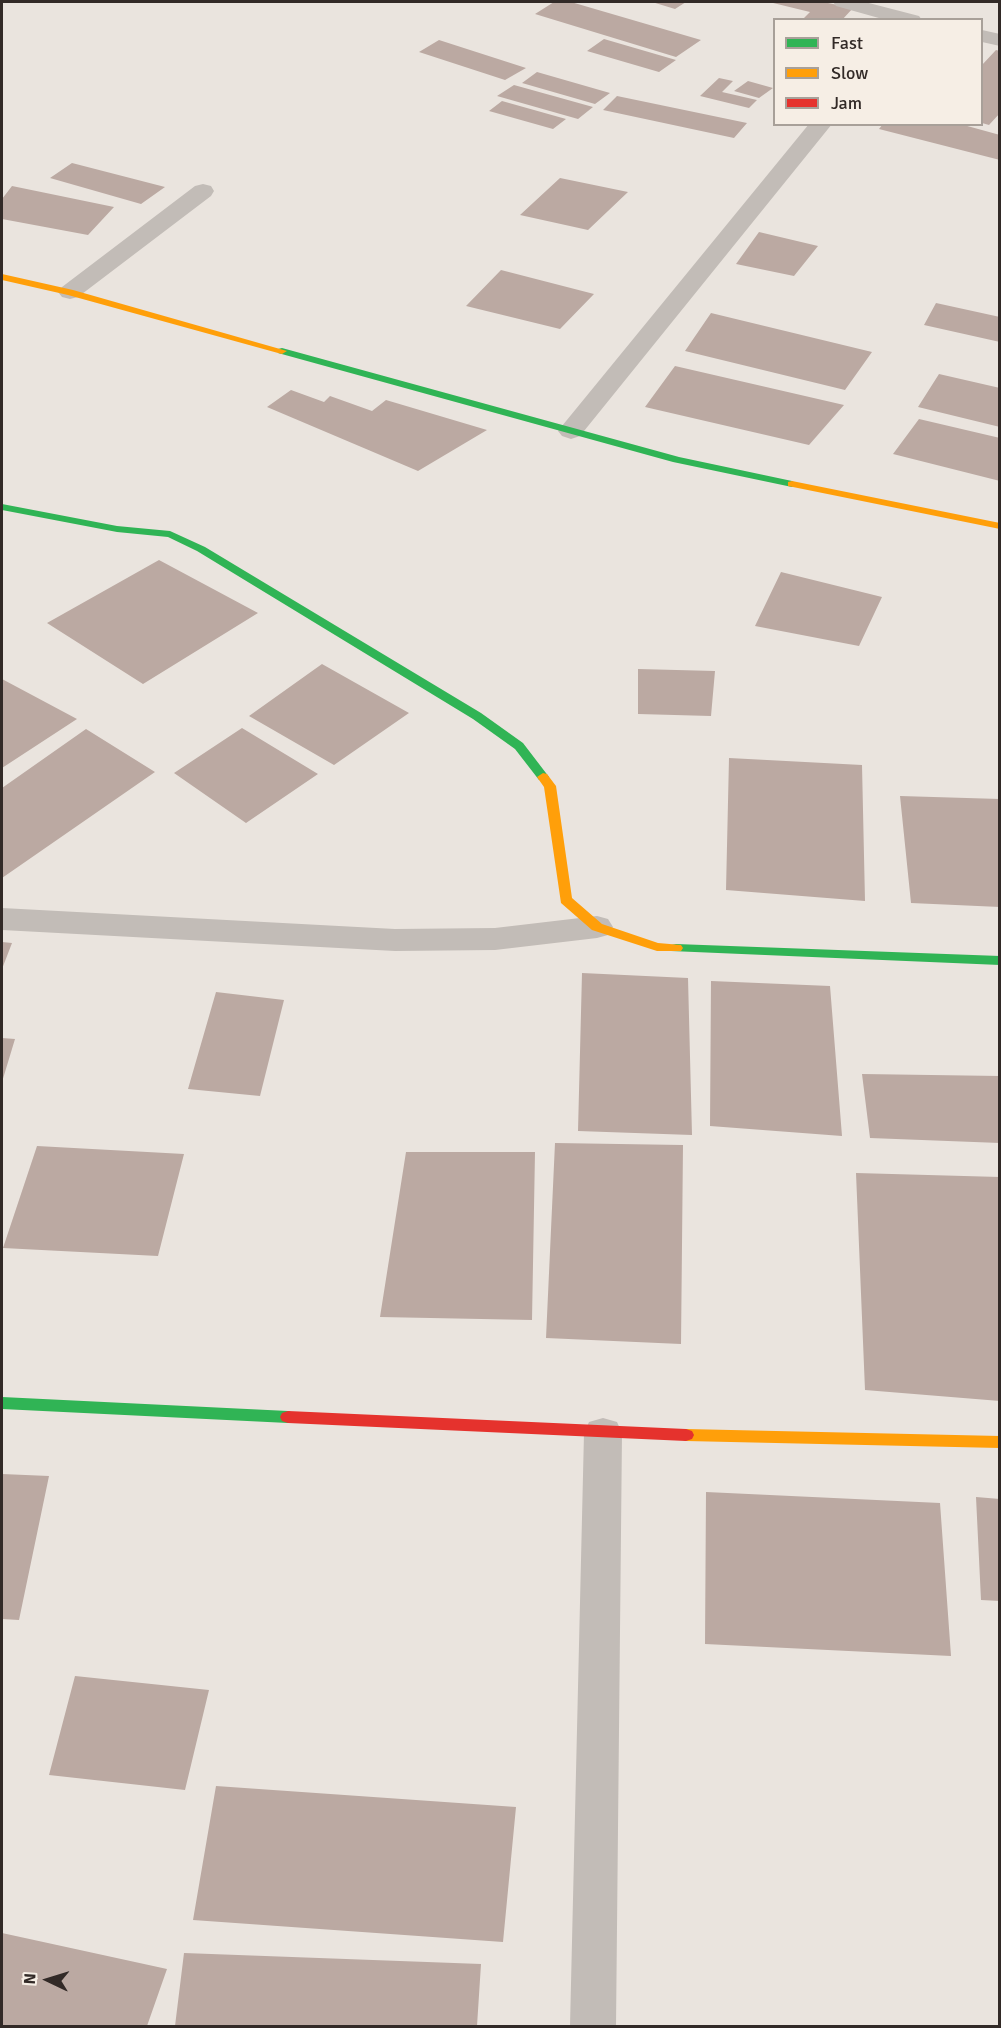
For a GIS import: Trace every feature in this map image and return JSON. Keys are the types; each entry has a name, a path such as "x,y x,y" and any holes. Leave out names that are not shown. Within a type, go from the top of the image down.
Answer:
{"street":[{"path":"843,2 904,18"},
{"path":"983,36 999,40"},
{"path":"571,431 819,126"},
{"path":"70,292 203,191"},
{"path":"2,278 70,292 677,460 999,526"},
{"path":"2,507 117,529 170,534 201,549 477,716 519,746 550,786 566,900 597,927 657,946 999,961"},
{"path":"2,919 395,940 495,939 597,927"},
{"path":"2,1403 603,1433 999,1442"},
{"path":"593,2026 603,1433"}],"building":[{"path":"554,2 571,2 701,40 676,57 535,14"},
{"path":"652,2 686,2 675,9"},
{"path":"769,2 823,2 853,8 844,18 804,18 810,12"},
{"path":"604,39 676,60 659,72 587,51"},
{"path":"439,40 526,68 505,80 419,52"},
{"path":"996,50 1000,51 1000,113 989,125 983,123 983,64"},
{"path":"537,72 610,93 595,104 522,83"},
{"path":"719,78 733,81 722,92 757,100 749,108 700,96"},
{"path":"748,81 773,88 759,98 734,91"},
{"path":"514,85 593,107 578,119 497,96"},
{"path":"617,96 747,123 734,138 603,110"},
{"path":"502,101 566,119 553,129 489,111"},
{"path":"881,126 967,126 1000,135 1000,160 879,129"},
{"path":"72,163 165,187 141,204 50,178"},
{"path":"560,178 628,192 588,230 520,215"},
{"path":"12,186 114,207 88,235 2,219 2,199"},
{"path":"759,232 818,246 794,276 736,264"},
{"path":"501,270 594,294 560,329 466,306"},
{"path":"936,303 1000,317 1000,342 924,325"},
{"path":"711,313 872,352 845,390 685,351"},
{"path":"675,366 844,405 809,445 645,407"},
{"path":"939,374 1000,388 1000,427 918,407"},
{"path":"291,390 324,402 330,396 372,411 386,400 487,430 418,471 267,407"},
{"path":"919,419 1000,438 1000,481 893,454"},
{"path":"159,560 258,613 143,684 47,623"},
{"path":"781,572 882,597 859,646 755,626"},
{"path":"322,664 409,713 334,765 249,716"},
{"path":"638,669 715,671 711,716 638,714"},
{"path":"2,679 77,719 2,768"},
{"path":"242,728 318,774 246,823 174,773"},
{"path":"86,729 155,772 2,878 2,788"},
{"path":"729,758 862,765 865,901 726,890"},
{"path":"900,796 1000,799 1000,907 911,903"},
{"path":"2,942 12,943 2,969"},
{"path":"582,973 688,978 692,1135 578,1131"},
{"path":"711,981 830,986 842,1136 710,1126"},
{"path":"216,992 284,1000 260,1096 188,1089"},
{"path":"2,1038 15,1039 2,1082"},
{"path":"862,1074 1000,1076 1000,1143 870,1138"},
{"path":"555,1143 683,1145 681,1344 546,1338"},
{"path":"37,1146 184,1154 158,1256 3,1248"},
{"path":"406,1152 535,1152 532,1320 380,1317"},
{"path":"856,1173 1000,1177 1000,1401 865,1390"},
{"path":"2,1474 49,1476 19,1620 2,1619"},
{"path":"706,1492 940,1503 951,1656 705,1644"},
{"path":"976,1497 1000,1499 1000,1601 981,1600"},
{"path":"75,1676 209,1690 185,1790 49,1775"},
{"path":"216,1786 516,1807 503,1942 193,1920"},
{"path":"2,1933 167,1969 147,2026 2,2026"},
{"path":"184,1953 481,1964 477,2026 175,2026"}],"traffic: fast":[{"path":"282,351 677,460 792,484"},
{"path":"2,507 117,529 170,534 201,549 477,716 519,746 543,777"},
{"path":"676,948 1000,961"},
{"path":"2,1403 288,1417"}],"traffic: slow":[{"path":"2,277 70,292 282,351"},
{"path":"792,484 1000,526"},
{"path":"543,777 550,786 566,900 597,927 657,947 676,948"},
{"path":"686,1435 1000,1442"}],"traffic: jam":[{"path":"288,1417 686,1435"}]}
